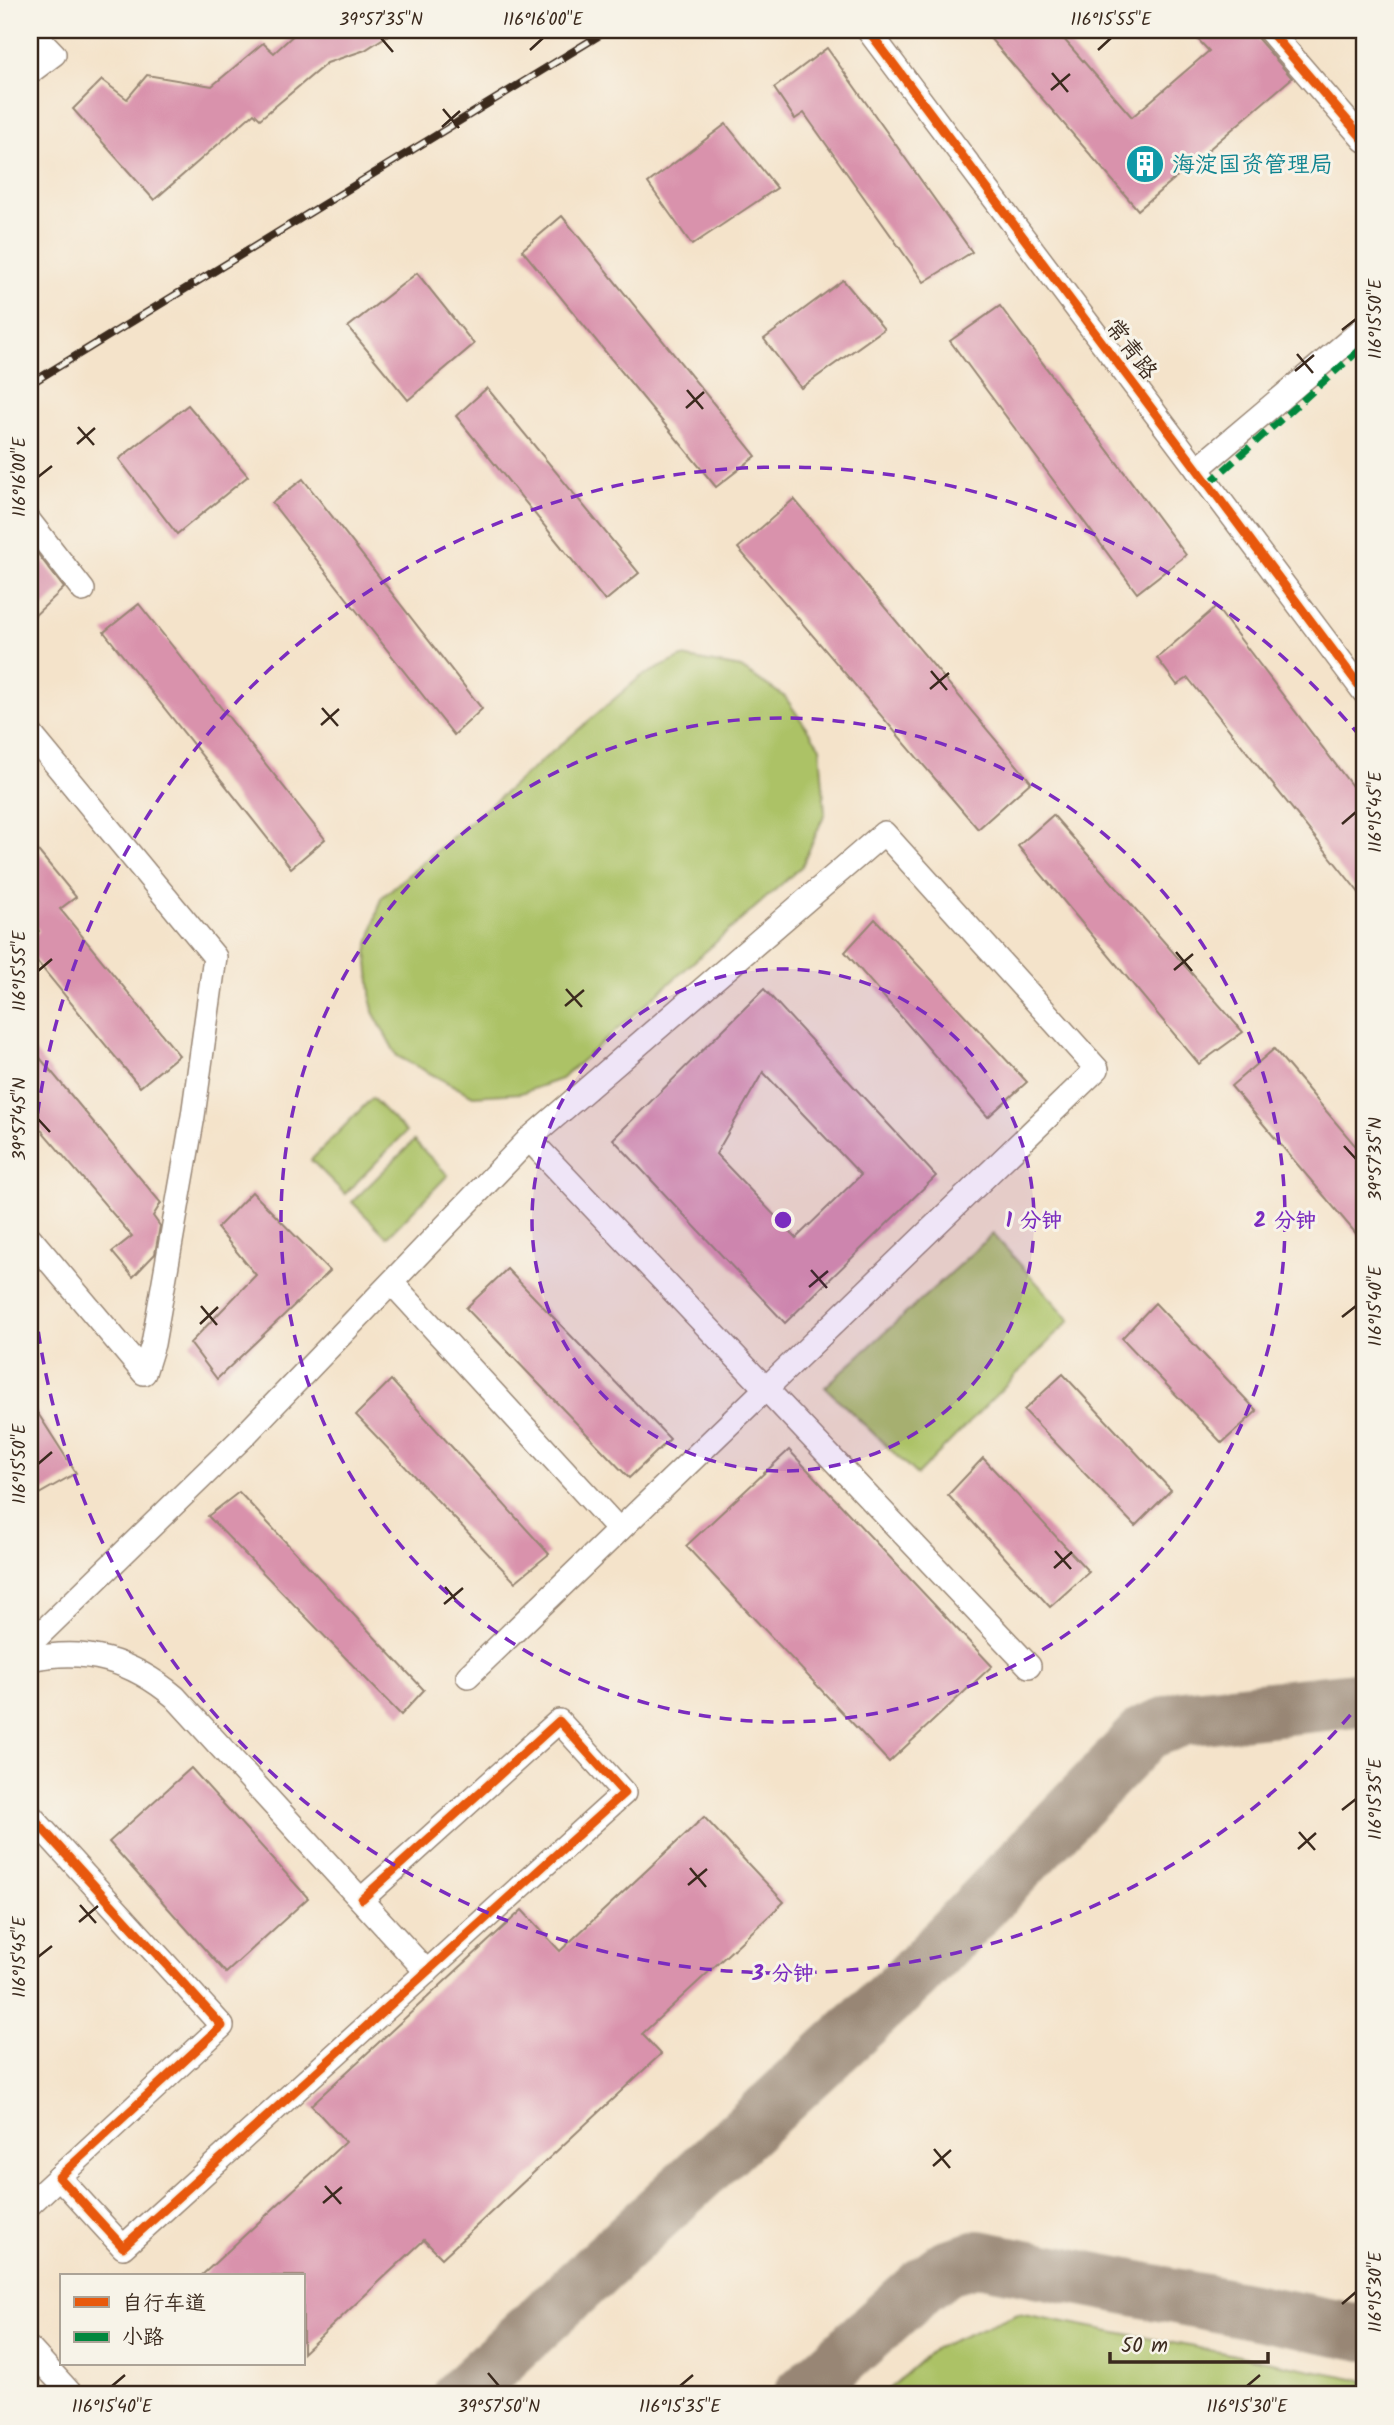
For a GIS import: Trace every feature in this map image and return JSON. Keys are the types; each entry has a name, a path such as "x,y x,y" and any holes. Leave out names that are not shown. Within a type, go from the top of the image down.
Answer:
{"street":[{"path":"30,72 54,54 32,30"},
{"name":"常青路","path":"868,30 1364,692"},
{"path":"1269,30 1364,140"},
{"path":"1197,469 1364,328"},
{"path":"30,522 83,590"},
{"path":"30,733 215,957 194,1116 153,1344 144,1373 30,1238"},
{"path":"30,1644 242,1438 393,1284 529,1139 884,833 1097,1069 468,1676"},
{"path":"529,1139 1029,1666"},
{"path":"393,1284 619,1530"},
{"path":"30,1659 53,1654 90,1657 122,1662 149,1675 175,1697 427,1972"},
{"path":"59,2177 122,2248 624,1793 559,1721 362,1899"},
{"path":"30,1815 222,2026 30,2204"},
{"path":"30,2349 72,2395"}],"green space":[{"path":"682,657 741,668 785,697 820,747 825,813 802,866 561,1079 521,1093 473,1096 397,1056 373,1012 367,952 381,898 640,677"},
{"path":"372,1098 406,1132 345,1194 311,1160"},
{"path":"414,1141 448,1175 387,1237 352,1202"},
{"path":"993,1234 1070,1320 917,1475 825,1387"},
{"path":"1018,2313 1364,2380 1364,2395 882,2395 935,2348"}],"building":[{"path":"299,30 396,30 365,50 327,63 260,119 254,113 154,200 73,109 102,80 127,99 147,75 212,86 263,43 274,53"},
{"name":"海淀国资管理局","path":"983,30 1056,30 1132,117 1209,51 1189,30 1255,30 1258,39 1292,78 1138,210"},
{"path":"827,48 972,252 924,282 804,113 795,119 774,88"},
{"path":"726,124 777,188 692,245 648,183"},
{"path":"562,216 756,456 716,487 522,250"},
{"path":"417,273 474,344 408,400 348,327"},
{"path":"843,280 884,329 801,388 764,339"},
{"path":"1000,306 1186,555 1137,593 950,341"},
{"path":"487,388 639,573 605,601 456,416"},
{"path":"188,405 248,476 177,534 119,459"},
{"path":"303,479 482,709 454,735 272,503"},
{"path":"794,499 1031,782 978,829 738,548"},
{"path":"30,544 64,588 30,620"},
{"path":"139,604 325,839 291,868 104,632"},
{"path":"1216,607 1364,802 1364,899 1188,678 1177,685 1157,658"},
{"path":"1053,815 1243,1032 1199,1064 1018,846"},
{"path":"30,841 76,897 60,909 179,1055 140,1087 30,953 30,939 39,931 30,919"},
{"path":"875,919 1027,1082 988,1117 845,952"},
{"path":"764,989 936,1176 785,1323 613,1139","holes":["763,1072 861,1175 796,1238 716,1154"]},
{"path":"30,1046 161,1203 153,1216 160,1226 155,1254 133,1277 112,1252 132,1236 30,1117"},
{"path":"1274,1049 1364,1156 1364,1243 1231,1086"},
{"path":"252,1192 330,1271 217,1379 190,1343 256,1275 217,1228"},
{"path":"507,1269 670,1439 629,1478 466,1308"},
{"path":"1155,1303 1257,1411 1222,1443 1122,1338"},
{"path":"1063,1374 1171,1490 1135,1526 1024,1410"},
{"path":"391,1380 549,1554 515,1582 356,1415"},
{"path":"30,1401 76,1473 30,1499"},
{"path":"789,1450 992,1666 889,1762 686,1546"},
{"path":"983,1458 1089,1572 1050,1607 948,1495"},
{"path":"239,1492 424,1690 401,1715 208,1516"},
{"path":"191,1768 308,1898 226,1973 109,1842"},
{"path":"704,1817 784,1902 642,2034 661,2054 442,2258 424,2240 304,2352 304,2274 203,2274 345,2142 311,2105 522,1910 560,1951"}],"taxiway":[{"path":"461,2395 912,1977 1147,1732 1183,1718 1364,1699"},
{"path":"801,2395 923,2285 947,2267 979,2258 1364,2333"}],"railway":[{"path":"30,384 608,30"}],"marked path":[{"path":"1208,484 1364,346"}],"cycle path":[{"path":"868,30 1364,692"},
{"path":"1269,30 1364,140"},
{"path":"30,1815 222,2026 59,2177 123,2247 624,1793 559,1721 362,1899"}],"place":[{"name":"海淀国资管理局","path":"1145,164"}]}
